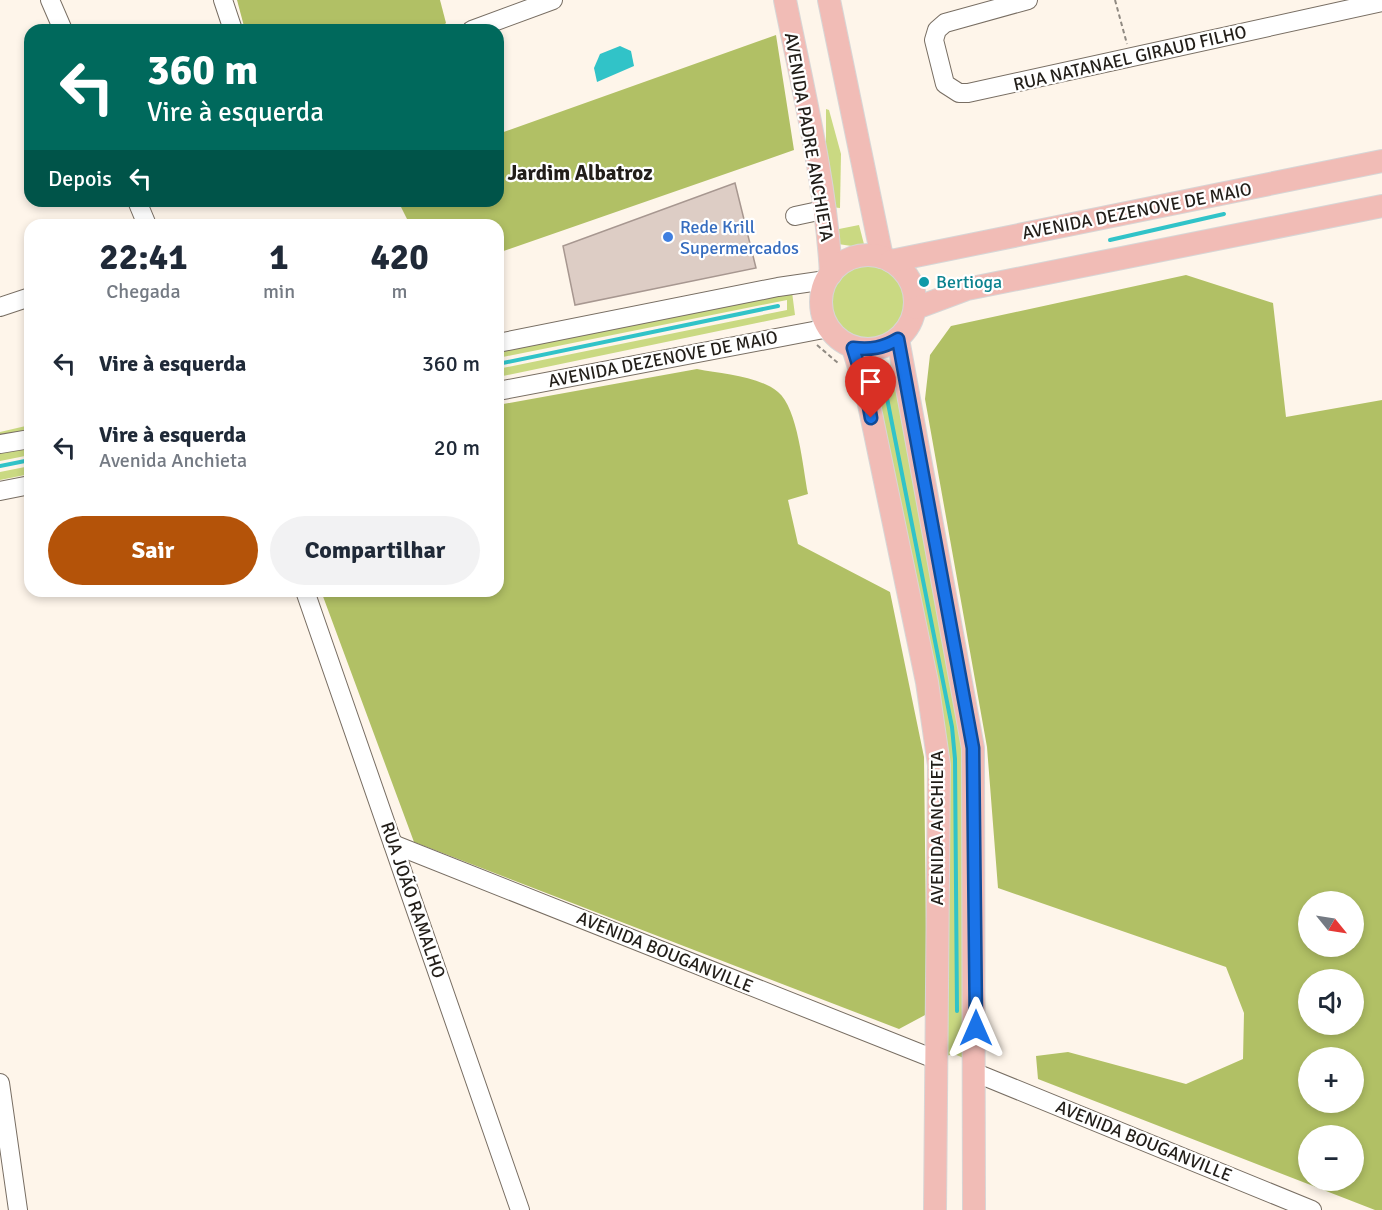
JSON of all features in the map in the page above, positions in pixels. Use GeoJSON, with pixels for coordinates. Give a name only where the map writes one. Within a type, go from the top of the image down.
{"type":"FeatureCollection","features":[{"type":"Feature","properties":{"kind":"main road","name":"AVENIDA PADRE ANCHIETA"},"geometry":{"type":"LineString","coordinates":[[785,0],[810,126],[823,210],[828,277]]}},
{"type":"Feature","properties":{"kind":"main road"},"geometry":{"type":"LineString","coordinates":[[829,0],[887,259]]}},
{"type":"Feature","properties":{"kind":"main road","name":"AVENIDA DEZENOVE DE MAIO"},"geometry":{"type":"LineString","coordinates":[[887,259],[1382,161]]}},
{"type":"Feature","properties":{"kind":"main road"},"geometry":{"type":"LineString","coordinates":[[916,308],[967,289],[1382,206]]}},
{"type":"Feature","properties":{"kind":"main road"},"geometry":{"type":"LineString","coordinates":[[868,255],[887,259],[908,276],[913,286],[916,308],[907,330],[898,339],[885,347],[869,350],[853,348],[839,340],[829,328],[821,305],[828,277],[841,263],[854,257],[868,255]]}},
{"type":"Feature","properties":{"kind":"main road","name":"AVENIDA ANCHIETA"},"geometry":{"type":"LineString","coordinates":[[898,339],[973,748],[976,1073],[974,1210]]}},
{"type":"Feature","properties":{"kind":"main road","name":"AVENIDA ANCHIETA"},"geometry":{"type":"LineString","coordinates":[[853,348],[866,390],[936,733],[939,765],[935,1210]]}},
{"type":"Feature","properties":{"kind":"main road"},"geometry":{"type":"LineString","coordinates":[[937,1060],[957,1061],[976,1073]]}},
{"type":"Feature","properties":{"kind":"main road"},"geometry":{"type":"LineString","coordinates":[[937,1090],[946,1084],[961,1090],[964,1095],[965,1148],[974,1166]]}},
{"type":"Feature","properties":{"kind":"street"},"geometry":{"type":"LineString","coordinates":[[50,0],[60,24]]}},
{"type":"Feature","properties":{"kind":"street"},"geometry":{"type":"LineString","coordinates":[[223,0],[231,24]]}},
{"type":"Feature","properties":{"kind":"street"},"geometry":{"type":"LineString","coordinates":[[488,24],[553,0]]}},
{"type":"Feature","properties":{"kind":"street","name":"RUA NATANAEL GIRAUD FILHO"},"geometry":{"type":"LineString","coordinates":[[1028,0],[945,23],[937,30],[934,40],[945,84],[959,93],[968,93],[1382,2]]}},
{"type":"Feature","properties":{"kind":"street"},"geometry":{"type":"LineString","coordinates":[[795,216],[823,210]]}},
{"type":"Feature","properties":{"kind":"street"},"geometry":{"type":"LineString","coordinates":[[504,341],[828,277]]}},
{"type":"Feature","properties":{"kind":"street"},"geometry":{"type":"LineString","coordinates":[[0,307],[24,299]]}},
{"type":"Feature","properties":{"kind":"street","name":"AVENIDA DEZENOVE DE MAIO"},"geometry":{"type":"LineString","coordinates":[[504,390],[829,328]]}},
{"type":"Feature","properties":{"kind":"street"},"geometry":{"type":"LineString","coordinates":[[0,444],[24,440]]}},
{"type":"Feature","properties":{"kind":"street"},"geometry":{"type":"LineString","coordinates":[[0,491],[24,486]]}},
{"type":"Feature","properties":{"kind":"street","name":"RUA JOÃO RAMALHO"},"geometry":{"type":"LineString","coordinates":[[308,597],[520,1210]]}},
{"type":"Feature","properties":{"kind":"street","name":"AVENIDA BOUGANVILLE"},"geometry":{"type":"LineString","coordinates":[[393,844],[937,1060]]}},
{"type":"Feature","properties":{"kind":"street","name":"AVENIDA BOUGANVILLE"},"geometry":{"type":"LineString","coordinates":[[976,1073],[1312,1210]]}},
{"type":"Feature","properties":{"kind":"street"},"geometry":{"type":"LineString","coordinates":[[0,1083],[18,1210]]}},
{"type":"Feature","properties":{"kind":"path"},"geometry":{"type":"LineString","coordinates":[[1115,0],[1131,57]]}},
{"type":"Feature","properties":{"kind":"green space"},"geometry":{"type":"Polygon","coordinates":[[[237,0],[440,0],[446,23],[445,24],[243,24],[237,0]]]}},
{"type":"Feature","properties":{"kind":"green space"},"geometry":{"type":"Polygon","coordinates":[[[776,35],[794,150],[504,251],[504,219],[407,219],[401,207],[504,207],[504,132],[776,35]]]}},
{"type":"Feature","properties":{"kind":"green space"},"geometry":{"type":"Polygon","coordinates":[[[826,109],[829,110],[841,154],[840,208],[830,207],[826,177],[826,109]]]}},
{"type":"Feature","properties":{"kind":"green space"},"geometry":{"type":"Polygon","coordinates":[[[859,225],[865,248],[838,244],[834,230],[859,225]]]}},
{"type":"Feature","properties":{"kind":"green space"},"geometry":{"type":"Polygon","coordinates":[[[868,266],[883,269],[895,278],[904,290],[907,305],[904,320],[895,332],[883,341],[868,344],[853,341],[841,332],[832,320],[829,305],[832,290],[841,278],[853,269],[868,266]]]}},
{"type":"Feature","properties":{"kind":"green space"},"geometry":{"type":"Polygon","coordinates":[[[1186,275],[1273,303],[1286,417],[1382,400],[1382,1210],[1375,1210],[1326,1191],[1364,1191],[1364,1125],[1298,1125],[1298,1180],[1038,1079],[1036,1056],[1068,1052],[1186,1084],[1243,1059],[1244,1013],[1226,967],[998,888],[987,747],[925,399],[930,355],[951,326],[1186,275]]]}},
{"type":"Feature","properties":{"kind":"green space"},"geometry":{"type":"Polygon","coordinates":[[[792,292],[795,315],[504,376],[504,368],[787,310],[787,300],[504,357],[504,351],[792,292]]]}},
{"type":"Feature","properties":{"kind":"green space"},"geometry":{"type":"Polygon","coordinates":[[[893,364],[964,731],[966,1059],[954,1054],[946,1056],[947,795],[871,369],[893,364]]]}},
{"type":"Feature","properties":{"kind":"green space"},"geometry":{"type":"Polygon","coordinates":[[[697,369],[761,382],[778,392],[785,400],[795,425],[808,494],[788,500],[798,544],[890,592],[924,757],[927,1014],[899,1029],[414,842],[323,597],[504,597],[504,404],[697,369]]]}},
{"type":"Feature","properties":{"kind":"green space"},"geometry":{"type":"Polygon","coordinates":[[[24,426],[24,456],[0,461],[0,432],[24,426]]]}},
{"type":"Feature","properties":{"kind":"green space"},"geometry":{"type":"Polygon","coordinates":[[[24,467],[24,475],[0,480],[0,472],[24,467]]]}},
{"type":"Feature","properties":{"kind":"water"},"geometry":{"type":"Polygon","coordinates":[[[620,46],[631,51],[634,66],[597,82],[594,68],[600,54],[620,46]]]}},
{"type":"Feature","properties":{"kind":"building","name":"Rede Krill Supermercados"},"geometry":{"type":"Polygon","coordinates":[[[735,183],[756,268],[575,305],[563,246],[735,183]]]}},
{"type":"Feature","properties":{"kind":"waterway"},"geometry":{"type":"LineString","coordinates":[[1110,240],[1224,214]]}},
{"type":"Feature","properties":{"kind":"waterway"},"geometry":{"type":"LineString","coordinates":[[504,363],[778,306]]}},
{"type":"Feature","properties":{"kind":"waterway"},"geometry":{"type":"LineString","coordinates":[[885,388],[952,727],[955,759],[957,1011]]}},
{"type":"Feature","properties":{"kind":"waterway"},"geometry":{"type":"LineString","coordinates":[[0,466],[24,461]]}},
{"type":"Feature","properties":{"kind":"place","name":"Rede Krill Supermercados"},"geometry":{"type":"Point","coordinates":[668,237]}},
{"type":"Feature","properties":{"kind":"place","name":"Bertioga"},"geometry":{"type":"Point","coordinates":[924,282]}},
{"type":"Feature","properties":{"kind":"district","name":"Jardim Albatroz"},"geometry":{"type":"Point","coordinates":[580,173]}},
{"type":"Feature","properties":{"kind":"route"},"geometry":{"type":"LineString","coordinates":[[871,418],[866,390],[853,348],[869,350],[885,347],[898,339],[973,748],[976,1028]]}}]}
